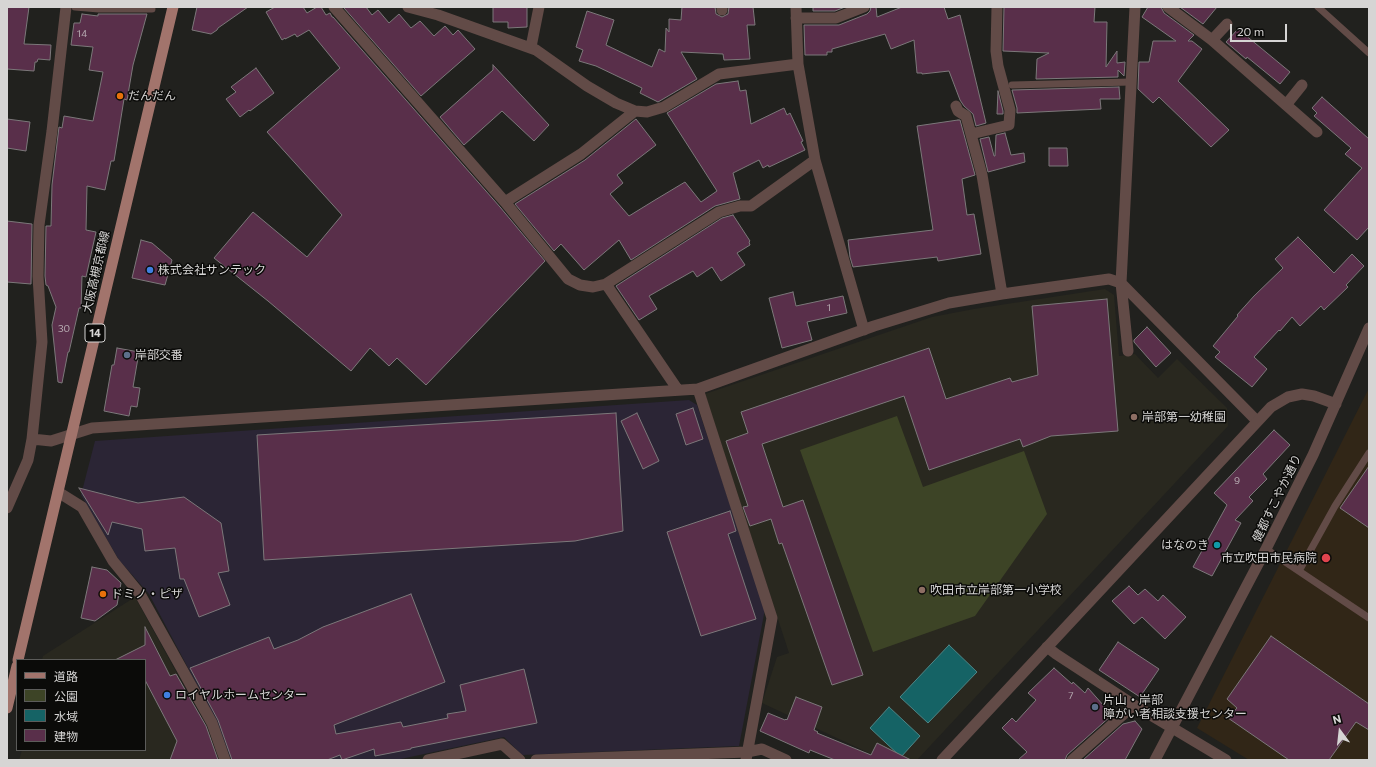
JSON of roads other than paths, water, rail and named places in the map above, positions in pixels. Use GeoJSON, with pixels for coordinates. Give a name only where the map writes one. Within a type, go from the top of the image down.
{"type":"FeatureCollection","features":[{"type":"Feature","properties":{"kind":"main road","name":"大阪高槻京都線"},"geometry":{"type":"LineString","coordinates":[[18,659],[173,7]]}},
{"type":"Feature","properties":{"kind":"main road"},"geometry":{"type":"LineString","coordinates":[[7,708],[16,670]]}},
{"type":"Feature","properties":{"kind":"street"},"geometry":{"type":"LineString","coordinates":[[7,508],[28,460],[32,439],[42,342],[38,276],[39,225],[52,130],[66,7]]}},
{"type":"Feature","properties":{"kind":"street"},"geometry":{"type":"LineString","coordinates":[[334,7],[505,202],[568,279],[586,287],[606,284],[719,212],[740,206],[752,206],[815,160]]}},
{"type":"Feature","properties":{"kind":"street"},"geometry":{"type":"LineString","coordinates":[[408,7],[438,11],[530,47],[616,104],[635,111],[647,112],[664,106],[719,74],[798,64]]}},
{"type":"Feature","properties":{"kind":"street"},"geometry":{"type":"LineString","coordinates":[[530,47],[539,7]]}},
{"type":"Feature","properties":{"kind":"street"},"geometry":{"type":"LineString","coordinates":[[864,7],[836,18],[796,13],[798,64],[815,160],[864,330]]}},
{"type":"Feature","properties":{"kind":"street"},"geometry":{"type":"LineString","coordinates":[[971,134],[1009,125],[1010,110],[998,66],[996,51],[997,7]]}},
{"type":"Feature","properties":{"kind":"street"},"geometry":{"type":"LineString","coordinates":[[1128,351],[1121,283],[1135,7]]}},
{"type":"Feature","properties":{"kind":"street"},"geometry":{"type":"LineString","coordinates":[[1168,7],[1212,40],[1317,132]]}},
{"type":"Feature","properties":{"kind":"street"},"geometry":{"type":"LineString","coordinates":[[1212,40],[1227,24]]}},
{"type":"Feature","properties":{"kind":"street"},"geometry":{"type":"LineString","coordinates":[[1286,105],[1302,85]]}},
{"type":"Feature","properties":{"kind":"street"},"geometry":{"type":"LineString","coordinates":[[956,106],[958,111],[966,116],[986,195],[1002,294]]}},
{"type":"Feature","properties":{"kind":"street"},"geometry":{"type":"LineString","coordinates":[[505,202],[581,154],[635,111]]}},
{"type":"Feature","properties":{"kind":"street"},"geometry":{"type":"LineString","coordinates":[[32,439],[52,441],[92,428],[698,389],[864,330],[949,303],[1109,278],[1121,283],[1257,421]]}},
{"type":"Feature","properties":{"kind":"street"},"geometry":{"type":"LineString","coordinates":[[606,284],[678,390]]}},
{"type":"Feature","properties":{"kind":"street","name":"健都すこやか通り"},"geometry":{"type":"LineString","coordinates":[[1155,760],[1266,549],[1313,455],[1369,328]]}},
{"type":"Feature","properties":{"kind":"street"},"geometry":{"type":"LineString","coordinates":[[698,389],[772,618],[746,756]]}},
{"type":"Feature","properties":{"kind":"street"},"geometry":{"type":"LineString","coordinates":[[942,760],[1271,407],[1292,395],[1308,394],[1336,404]]}},
{"type":"Feature","properties":{"kind":"street"},"geometry":{"type":"LineString","coordinates":[[58,492],[82,507],[113,561],[140,594],[212,723],[225,760]]}},
{"type":"Feature","properties":{"kind":"street"},"geometry":{"type":"LineString","coordinates":[[1047,646],[1056,654],[1134,705],[1226,760]]}},
{"type":"Feature","properties":{"kind":"street"},"geometry":{"type":"LineString","coordinates":[[1072,760],[1134,705]]}},
{"type":"Feature","properties":{"kind":"street"},"geometry":{"type":"LineString","coordinates":[[428,760],[455,757],[502,744],[520,760]]}},
{"type":"Feature","properties":{"kind":"street"},"geometry":{"type":"LineString","coordinates":[[536,760],[746,756],[762,749],[786,760]]}},
{"type":"Feature","properties":{"kind":"lane"},"geometry":{"type":"LineString","coordinates":[[75,7],[152,10]]}},
{"type":"Feature","properties":{"kind":"lane"},"geometry":{"type":"LineString","coordinates":[[1318,7],[1369,53]]}},
{"type":"Feature","properties":{"kind":"lane"},"geometry":{"type":"LineString","coordinates":[[1012,85],[1131,82]]}},
{"type":"Feature","properties":{"kind":"lane"},"geometry":{"type":"LineString","coordinates":[[1300,571],[1335,506],[1369,454]]}},
{"type":"Feature","properties":{"kind":"lane"},"geometry":{"type":"LineString","coordinates":[[1266,549],[1369,618]]}},
{"type":"Feature","properties":{"kind":"water"},"geometry":{"type":"Polygon","coordinates":[[[949,645],[977,672],[928,723],[900,697],[949,645]]]}},
{"type":"Feature","properties":{"kind":"water"},"geometry":{"type":"Polygon","coordinates":[[[889,707],[920,736],[901,757],[870,728],[889,707]]]}},
{"type":"Feature","properties":{"kind":"place","name":"だんだん"},"geometry":{"type":"Point","coordinates":[120,96]}},
{"type":"Feature","properties":{"kind":"place","name":"株式会社サンテック"},"geometry":{"type":"Point","coordinates":[150,270]}},
{"type":"Feature","properties":{"kind":"place","name":"岸部交番"},"geometry":{"type":"Point","coordinates":[127,355]}},
{"type":"Feature","properties":{"kind":"place","name":"岸部第一幼稚園"},"geometry":{"type":"Point","coordinates":[1134,417]}},
{"type":"Feature","properties":{"kind":"place","name":"はなのき"},"geometry":{"type":"Point","coordinates":[1217,545]}},
{"type":"Feature","properties":{"kind":"place","name":"市立吹田市民病院"},"geometry":{"type":"Point","coordinates":[1326,558]}},
{"type":"Feature","properties":{"kind":"place","name":"吹田市立岸部第一小学校"},"geometry":{"type":"Point","coordinates":[922,590]}},
{"type":"Feature","properties":{"kind":"place","name":"ドミノ・ピザ"},"geometry":{"type":"Point","coordinates":[103,594]}},
{"type":"Feature","properties":{"kind":"place","name":"ロイヤルホームセンター"},"geometry":{"type":"Point","coordinates":[167,695]}},
{"type":"Feature","properties":{"kind":"place","name":"片山・岸部 障がい者相談支援センター"},"geometry":{"type":"Point","coordinates":[1095,707]}}]}
